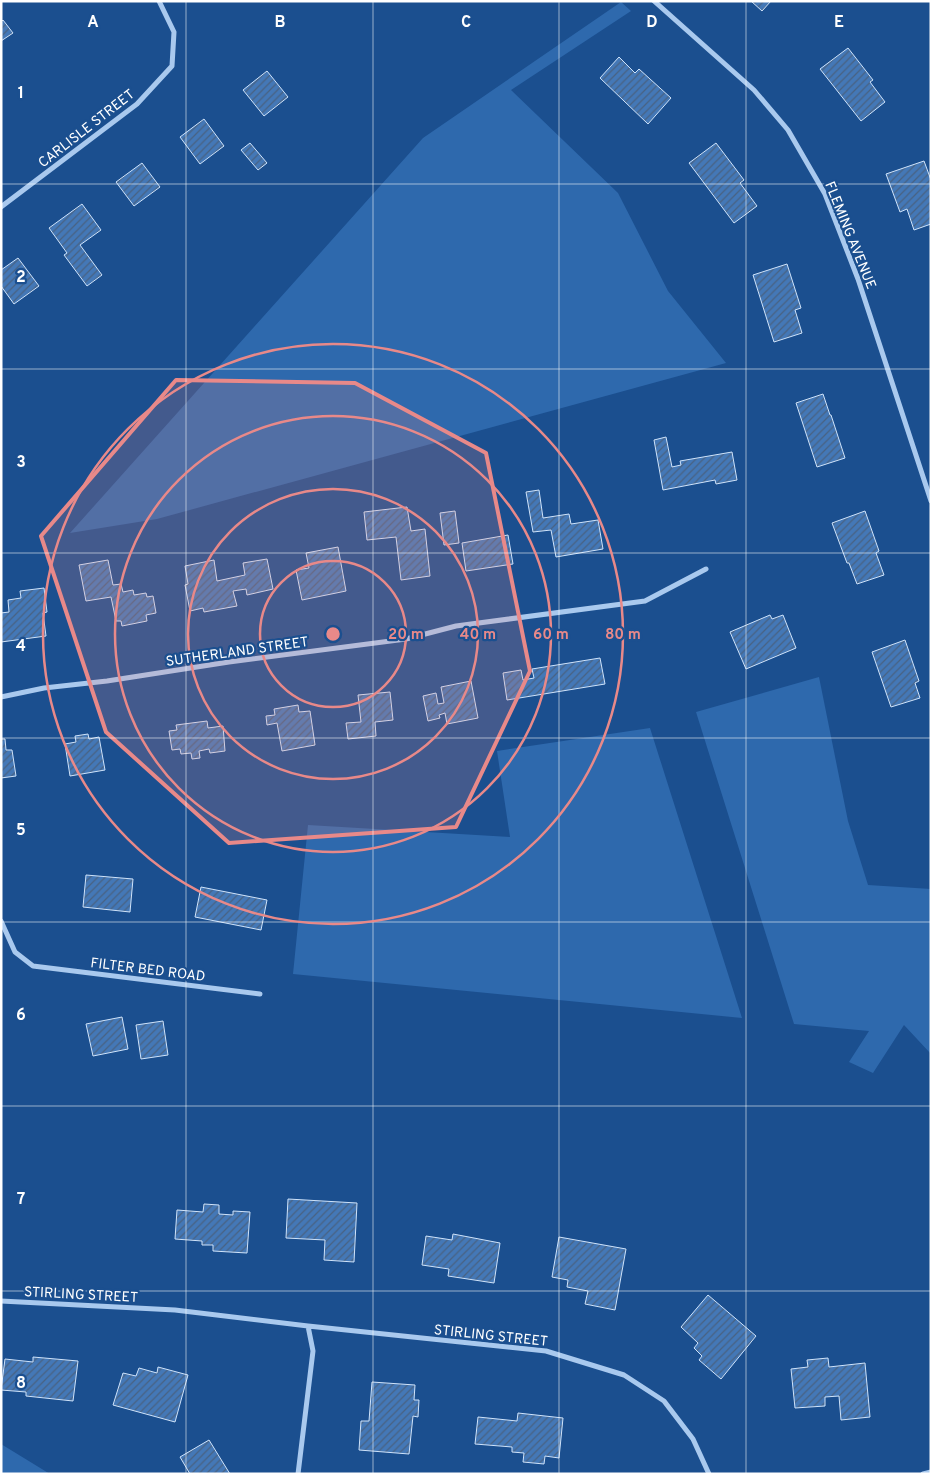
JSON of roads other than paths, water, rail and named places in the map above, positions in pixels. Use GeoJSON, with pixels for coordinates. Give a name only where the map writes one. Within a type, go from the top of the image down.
{"type":"FeatureCollection","features":[{"type":"Feature","properties":{"kind":"street","name":"CARLISLE STREET"},"geometry":{"type":"LineString","coordinates":[[1,207],[137,104],[172,66],[174,32],[159,1]]}},
{"type":"Feature","properties":{"kind":"street","name":"FLEMING AVENUE"},"geometry":{"type":"LineString","coordinates":[[654,1],[754,90],[788,130],[825,194],[858,279],[931,501]]}},
{"type":"Feature","properties":{"kind":"street","name":"SUTHERLAND STREET"},"geometry":{"type":"LineString","coordinates":[[1,698],[44,688],[107,681],[229,662],[388,641],[456,626],[645,601],[706,569]]}},
{"type":"Feature","properties":{"kind":"street","name":"FILTER BED ROAD"},"geometry":{"type":"LineString","coordinates":[[1,921],[15,952],[33,966],[260,994]]}},
{"type":"Feature","properties":{"kind":"street","name":"STIRLING STREET"},"geometry":{"type":"LineString","coordinates":[[1,1301],[175,1310],[546,1351],[624,1375],[664,1401],[693,1440],[710,1474]]}},
{"type":"Feature","properties":{"kind":"street"},"geometry":{"type":"LineString","coordinates":[[298,1474],[313,1351],[308,1326]]}},
{"type":"Feature","properties":{"kind":"street"},"geometry":{"type":"LineString","coordinates":[[923,1474],[931,1472]]}}]}
